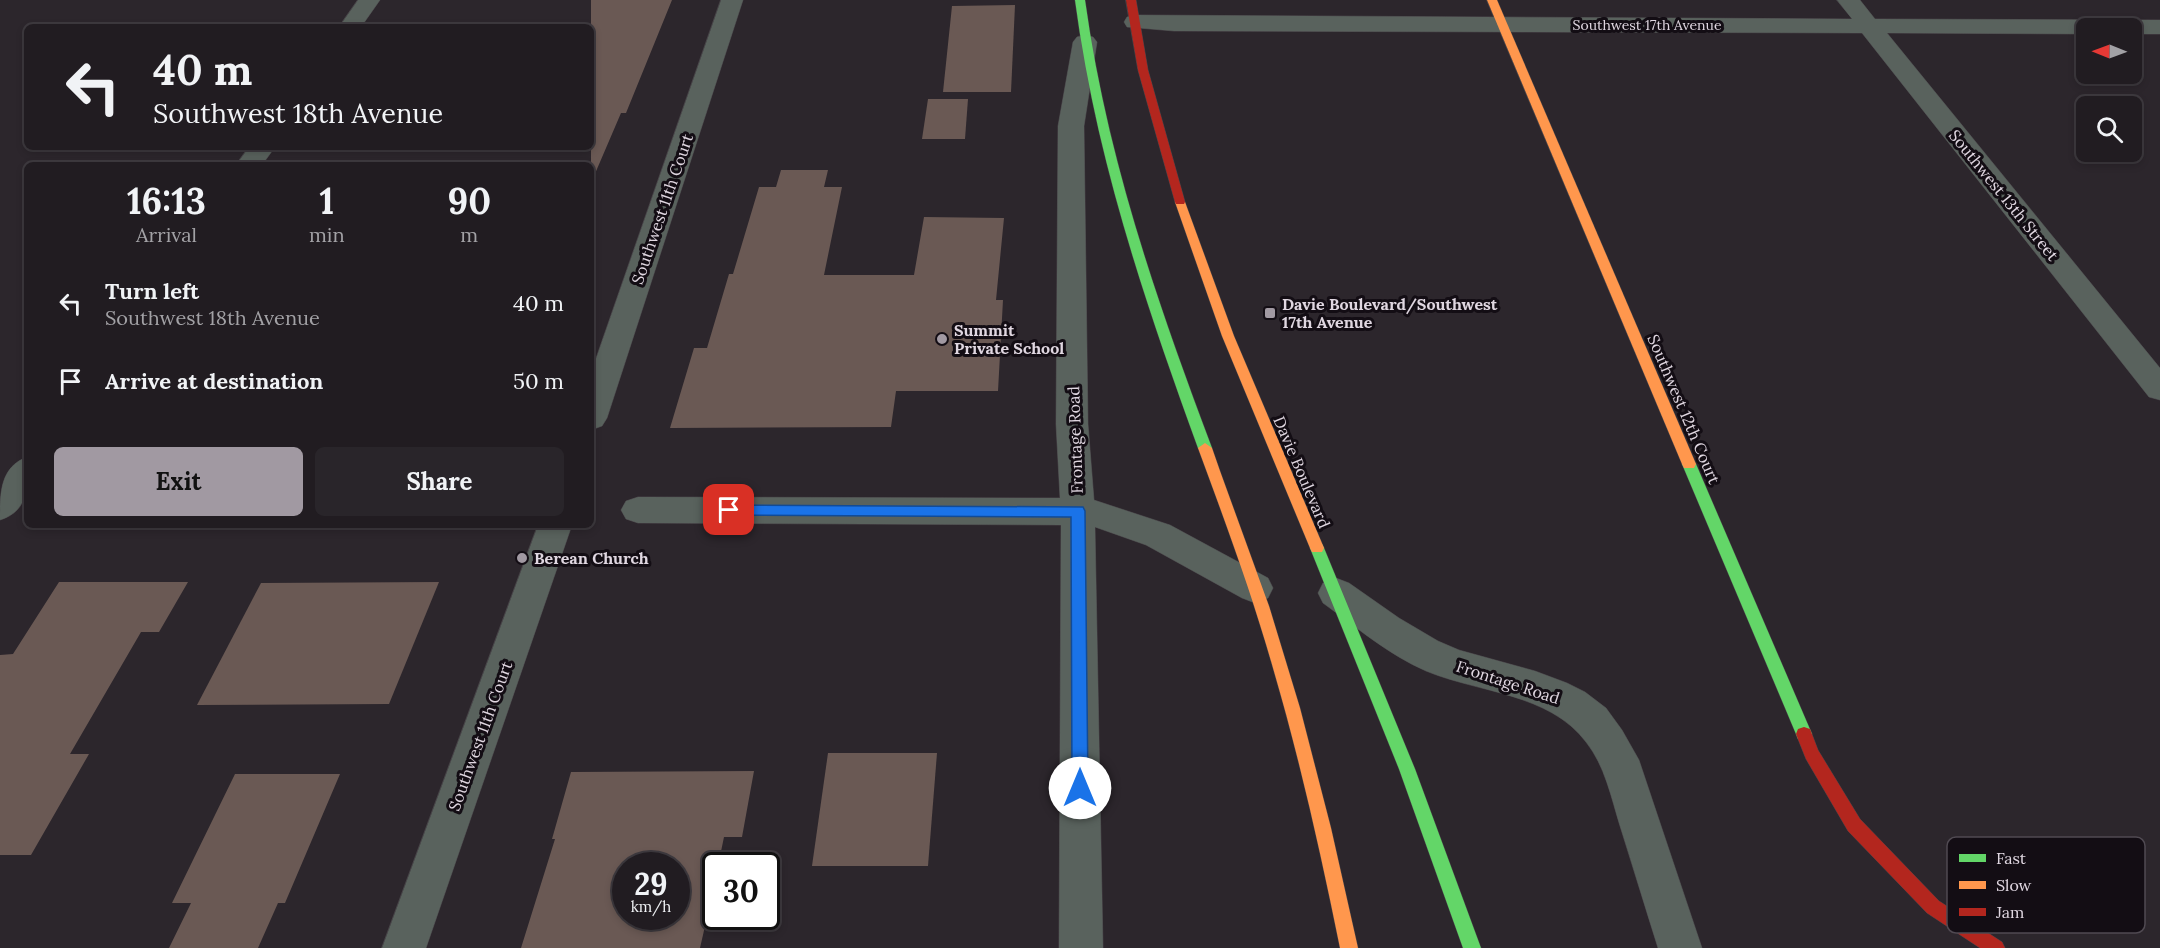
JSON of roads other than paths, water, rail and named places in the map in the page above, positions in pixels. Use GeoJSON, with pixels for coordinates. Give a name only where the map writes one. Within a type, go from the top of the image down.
{"type":"FeatureCollection","features":[{"type":"Feature","properties":{"kind":"main road"},"geometry":{"type":"LineString","coordinates":[[1080,0],[1085,42],[1104,135],[1149,292],[1255,588],[1300,741],[1349,948]]}},
{"type":"Feature","properties":{"kind":"main road","name":"Southwest 12th Court"},"geometry":{"type":"LineString","coordinates":[[1492,0],[1812,754],[1854,825],[1933,907],[1947,916]]}},
{"type":"Feature","properties":{"kind":"main road","name":"Davie Boulevard"},"geometry":{"type":"LineString","coordinates":[[1129,11],[1151,104],[1202,265],[1245,379],[1396,736],[1472,948]]}},
{"type":"Feature","properties":{"kind":"main road","name":"Southwest 12th Court"},"geometry":{"type":"LineString","coordinates":[[1973,933],[1996,948]]}},
{"type":"Feature","properties":{"kind":"street"},"geometry":{"type":"LineString","coordinates":[[352,24],[369,0]]}},
{"type":"Feature","properties":{"kind":"street","name":"Southwest 11th Court"},"geometry":{"type":"LineString","coordinates":[[594,409],[732,0]]}},
{"type":"Feature","properties":{"kind":"street","name":"Southwest 13th Street"},"geometry":{"type":"LineString","coordinates":[[1848,0],[2160,389]]}},
{"type":"Feature","properties":{"kind":"street","name":"Southwest 17th Avenue"},"geometry":{"type":"LineString","coordinates":[[1129,11],[1174,24],[2160,27]]}},
{"type":"Feature","properties":{"kind":"street","name":"Frontage Road"},"geometry":{"type":"LineString","coordinates":[[1081,948],[1078,511],[1072,424],[1071,126],[1085,42]]}},
{"type":"Feature","properties":{"kind":"street"},"geometry":{"type":"LineString","coordinates":[[7,506],[24,475]]}},
{"type":"Feature","properties":{"kind":"street"},"geometry":{"type":"LineString","coordinates":[[638,510],[1078,511],[1111,518],[1158,536],[1255,588]]}},
{"type":"Feature","properties":{"kind":"street","name":"Southwest 11th Court"},"geometry":{"type":"LineString","coordinates":[[404,948],[554,528]]}},
{"type":"Feature","properties":{"kind":"street","name":"Frontage Road"},"geometry":{"type":"LineString","coordinates":[[1336,593],[1393,633],[1437,659],[1552,693],[1588,717],[1605,736],[1619,760],[1680,948]]}},
{"type":"Feature","properties":{"kind":"place","name":"Davie Boulevard/Southwest 17th Avenue"},"geometry":{"type":"Point","coordinates":[1270,313]}},
{"type":"Feature","properties":{"kind":"place","name":"Summit Private School"},"geometry":{"type":"Point","coordinates":[942,339]}},
{"type":"Feature","properties":{"kind":"place","name":"Berean Church"},"geometry":{"type":"Point","coordinates":[522,558]}}]}
